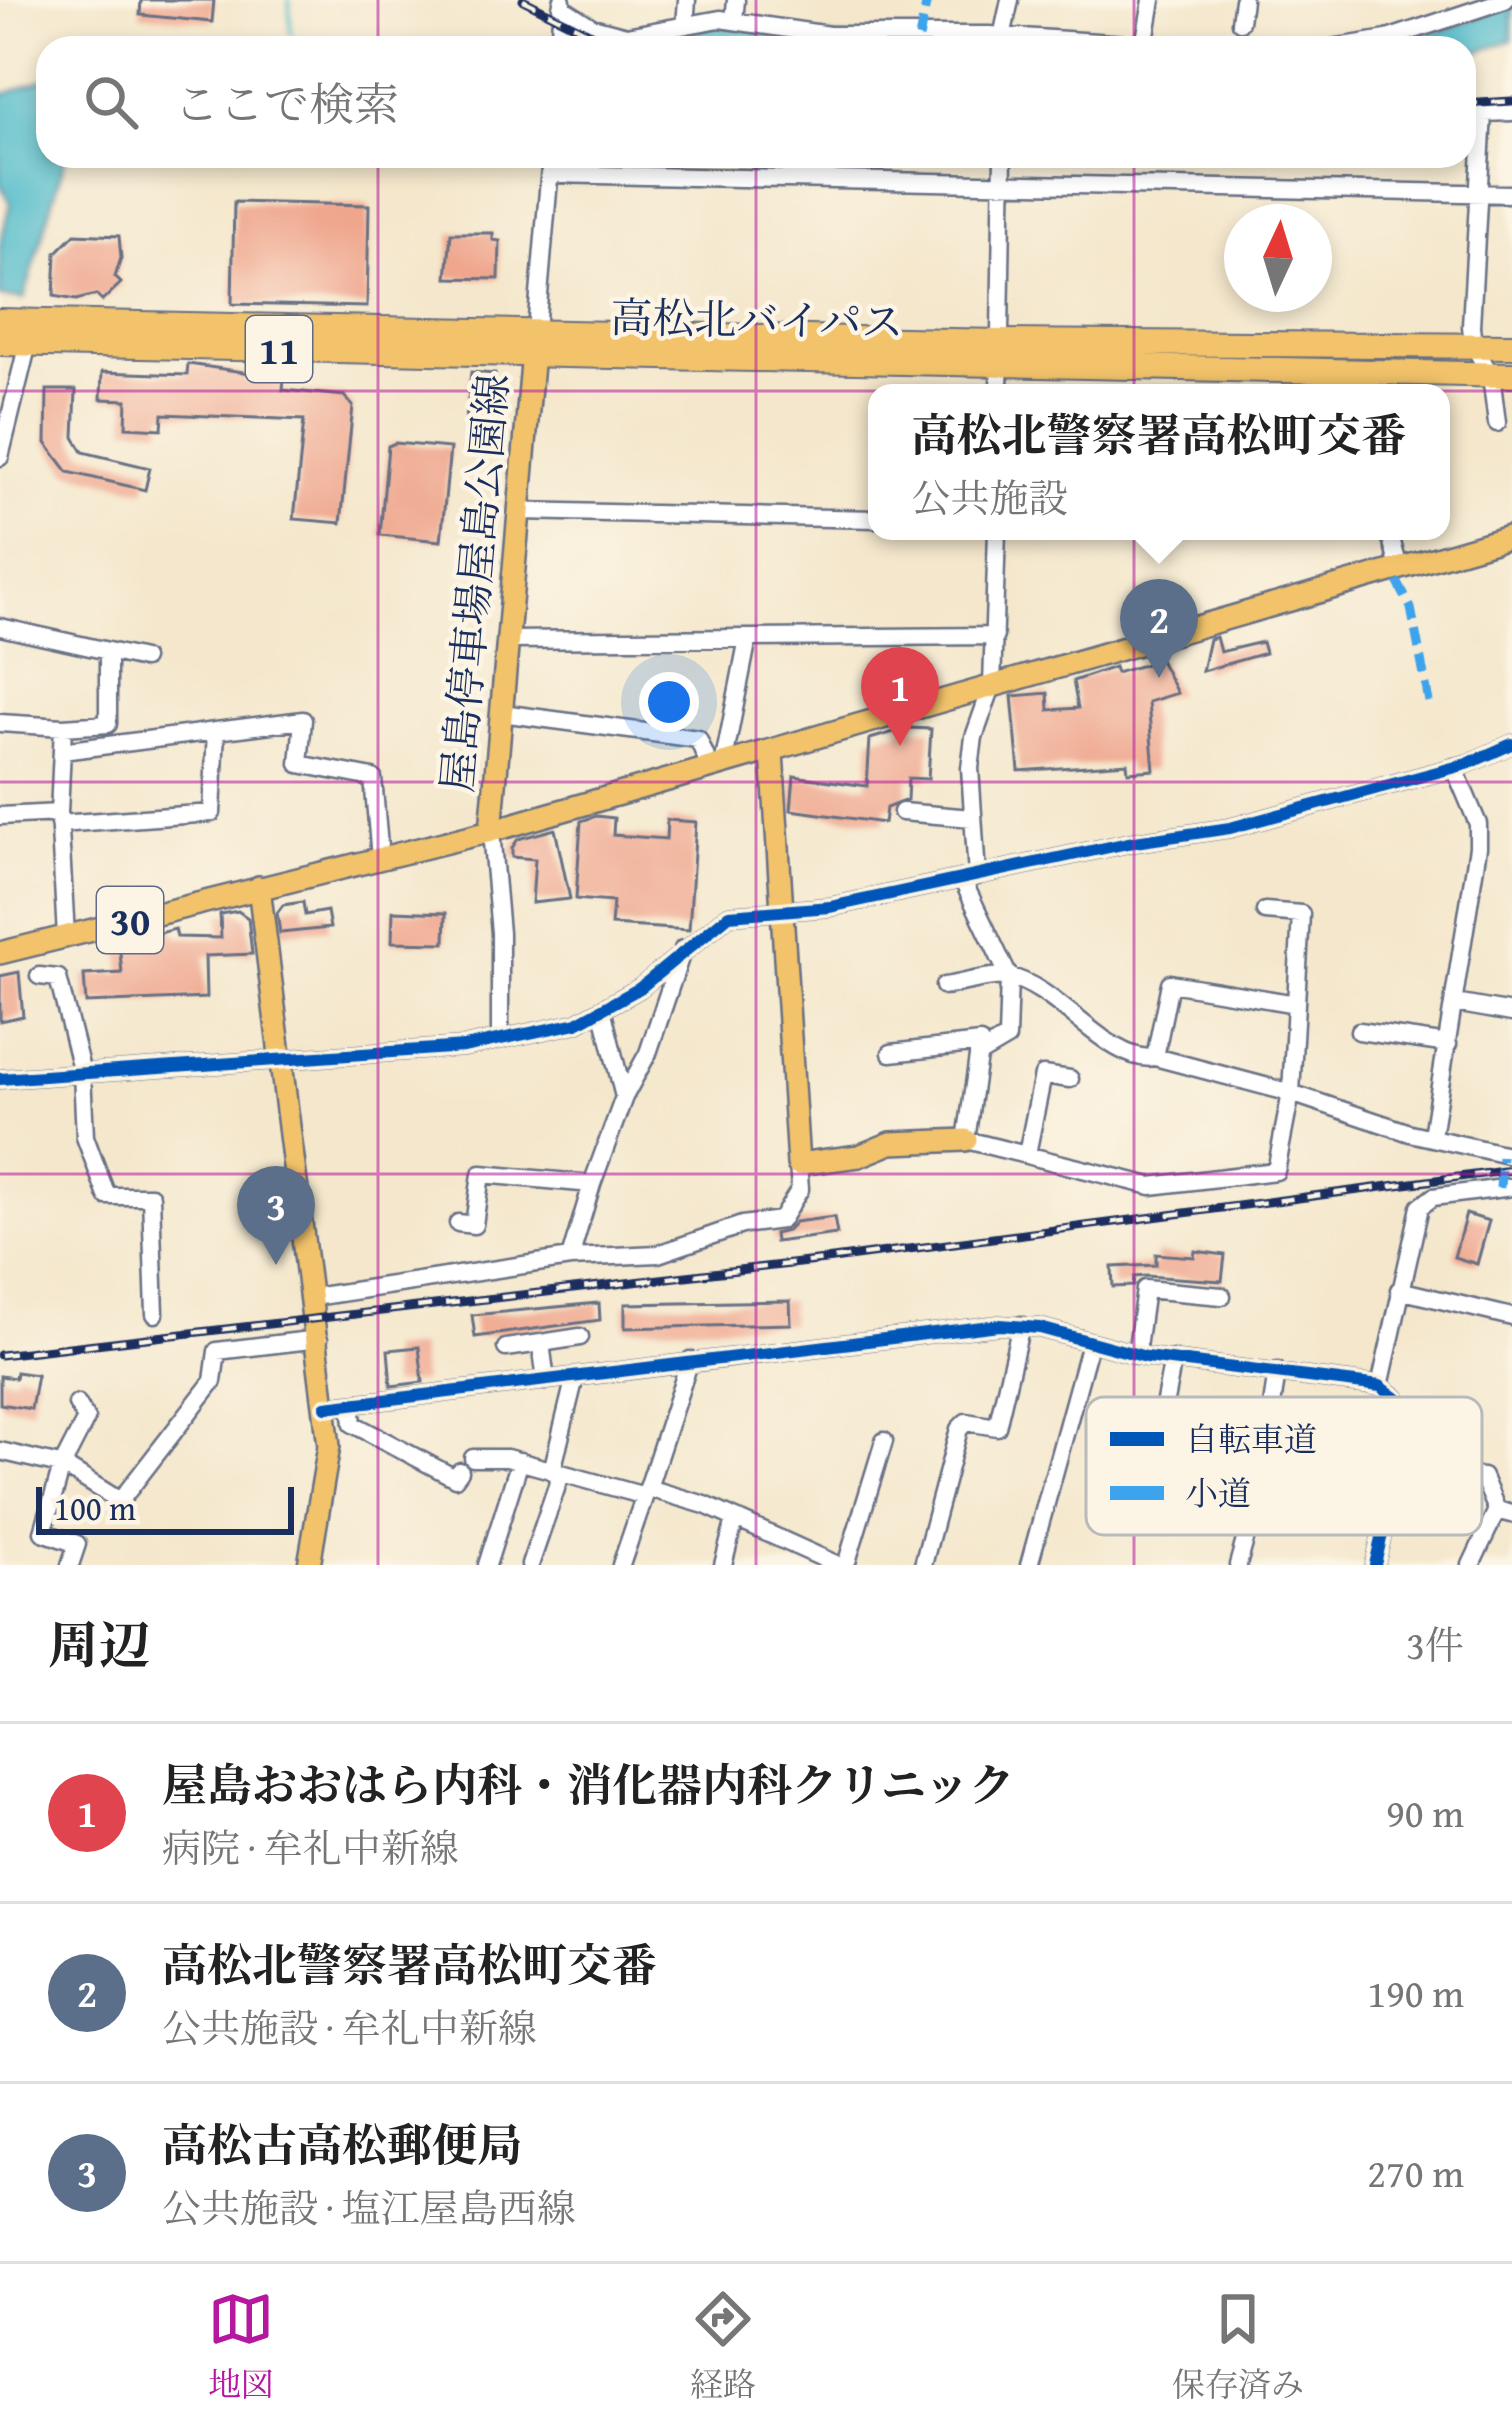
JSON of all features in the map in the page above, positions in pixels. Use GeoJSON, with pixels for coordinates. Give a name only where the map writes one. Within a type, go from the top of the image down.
{"type":"FeatureCollection","features":[{"type":"Feature","properties":{"kind":"highway","name":"高松北バイパス"},"geometry":{"type":"LineString","coordinates":[[0,320],[21,338],[534,342],[1001,353],[1502,375]]}},
{"type":"Feature","properties":{"kind":"highway","name":"高松北バイパス"},"geometry":{"type":"LineString","coordinates":[[1001,353],[1512,346]]}},
{"type":"Feature","properties":{"kind":"main road","name":"屋島停車場屋島公園線"},"geometry":{"type":"LineString","coordinates":[[534,342],[491,831],[1512,536]]}},
{"type":"Feature","properties":{"kind":"main road"},"geometry":{"type":"LineString","coordinates":[[772,752],[798,1164],[859,1156],[891,1143],[966,1139]]}},
{"type":"Feature","properties":{"kind":"main road"},"geometry":{"type":"LineString","coordinates":[[309,1565],[328,1471],[326,1407],[259,886],[491,831]]}},
{"type":"Feature","properties":{"kind":"main road","name":"30"},"geometry":{"type":"LineString","coordinates":[[0,953],[259,886]]}},
{"type":"Feature","properties":{"kind":"street"},"geometry":{"type":"LineString","coordinates":[[685,25],[687,0]]}},
{"type":"Feature","properties":{"kind":"street"},"geometry":{"type":"LineString","coordinates":[[734,21],[736,0]]}},
{"type":"Feature","properties":{"kind":"street"},"geometry":{"type":"LineString","coordinates":[[1002,36],[1010,0]]}},
{"type":"Feature","properties":{"kind":"street"},"geometry":{"type":"LineString","coordinates":[[1146,36],[1152,0]]}},
{"type":"Feature","properties":{"kind":"street"},"geometry":{"type":"LineString","coordinates":[[1240,22],[1243,0]]}},
{"type":"Feature","properties":{"kind":"street"},"geometry":{"type":"LineString","coordinates":[[1396,36],[1505,0]]}},
{"type":"Feature","properties":{"kind":"street"},"geometry":{"type":"LineString","coordinates":[[562,4],[592,27],[626,36],[734,21],[829,35],[916,36]]}},
{"type":"Feature","properties":{"kind":"street"},"geometry":{"type":"LineString","coordinates":[[560,36],[562,4]]}},
{"type":"Feature","properties":{"kind":"street"},"geometry":{"type":"LineString","coordinates":[[1498,423],[1502,375],[1473,345],[1479,194],[1483,113],[1512,112]]}},
{"type":"Feature","properties":{"kind":"street"},"geometry":{"type":"LineString","coordinates":[[534,342],[550,168]]}},
{"type":"Feature","properties":{"kind":"street"},"geometry":{"type":"LineString","coordinates":[[626,168],[1003,183],[1512,194]]}},
{"type":"Feature","properties":{"kind":"street"},"geometry":{"type":"LineString","coordinates":[[999,384],[1003,168]]}},
{"type":"Feature","properties":{"kind":"street"},"geometry":{"type":"LineString","coordinates":[[0,457],[21,338]]}},
{"type":"Feature","properties":{"kind":"street"},"geometry":{"type":"LineString","coordinates":[[519,511],[868,519]]}},
{"type":"Feature","properties":{"kind":"street"},"geometry":{"type":"LineString","coordinates":[[978,1055],[1010,1030],[1009,977],[970,877],[974,736],[992,686],[997,540]]}},
{"type":"Feature","properties":{"kind":"street"},"geometry":{"type":"LineString","coordinates":[[1391,540],[1399,568]]}},
{"type":"Feature","properties":{"kind":"street"},"geometry":{"type":"LineString","coordinates":[[0,627],[143,659]]}},
{"type":"Feature","properties":{"kind":"street"},"geometry":{"type":"LineString","coordinates":[[507,640],[995,636]]}},
{"type":"Feature","properties":{"kind":"street"},"geometry":{"type":"LineString","coordinates":[[717,767],[748,638]]}},
{"type":"Feature","properties":{"kind":"street"},"geometry":{"type":"LineString","coordinates":[[108,651],[109,745]]}},
{"type":"Feature","properties":{"kind":"street"},"geometry":{"type":"LineString","coordinates":[[501,713],[698,739],[717,767]]}},
{"type":"Feature","properties":{"kind":"street"},"geometry":{"type":"LineString","coordinates":[[62,751],[303,720],[299,764],[373,778],[380,858]]}},
{"type":"Feature","properties":{"kind":"street"},"geometry":{"type":"LineString","coordinates":[[0,723],[108,724]]}},
{"type":"Feature","properties":{"kind":"street"},"geometry":{"type":"LineString","coordinates":[[63,727],[59,819],[66,936]]}},
{"type":"Feature","properties":{"kind":"street"},"geometry":{"type":"LineString","coordinates":[[0,816],[59,819],[212,812],[216,731]]}},
{"type":"Feature","properties":{"kind":"street"},"geometry":{"type":"LineString","coordinates":[[0,1079],[280,1062],[412,1046],[464,1047],[603,1013],[729,915],[830,907],[1128,843],[1230,828],[1454,767],[1512,744]]}},
{"type":"Feature","properties":{"kind":"street"},"geometry":{"type":"LineString","coordinates":[[1432,1136],[1478,824],[1454,767]]}},
{"type":"Feature","properties":{"kind":"street"},"geometry":{"type":"LineString","coordinates":[[902,812],[972,818]]}},
{"type":"Feature","properties":{"kind":"street"},"geometry":{"type":"LineString","coordinates":[[491,831],[500,933],[500,1038]]}},
{"type":"Feature","properties":{"kind":"street"},"geometry":{"type":"LineString","coordinates":[[891,1053],[980,1043],[966,1139],[1151,1186],[1276,1171],[1291,1093],[1300,914],[1265,911]]}},
{"type":"Feature","properties":{"kind":"street"},"geometry":{"type":"LineString","coordinates":[[570,1258],[624,1096],[648,1053],[684,949]]}},
{"type":"Feature","properties":{"kind":"street"},"geometry":{"type":"LineString","coordinates":[[39,976],[58,979],[82,1072],[85,1137],[107,1196],[151,1196],[155,1314]]}},
{"type":"Feature","properties":{"kind":"street"},"geometry":{"type":"LineString","coordinates":[[944,986],[1009,977],[1121,1049],[1512,1156]]}},
{"type":"Feature","properties":{"kind":"street"},"geometry":{"type":"LineString","coordinates":[[1155,1057],[1170,983],[1296,1004]]}},
{"type":"Feature","properties":{"kind":"street"},"geometry":{"type":"LineString","coordinates":[[1455,1003],[1512,1013]]}},
{"type":"Feature","properties":{"kind":"street"},"geometry":{"type":"LineString","coordinates":[[603,1013],[624,1096]]}},
{"type":"Feature","properties":{"kind":"street"},"geometry":{"type":"LineString","coordinates":[[1360,1030],[1448,1044]]}},
{"type":"Feature","properties":{"kind":"street"},"geometry":{"type":"LineString","coordinates":[[1027,1154],[1043,1075],[1070,1078]]}},
{"type":"Feature","properties":{"kind":"street"},"geometry":{"type":"LineString","coordinates":[[313,1297],[570,1258],[658,1254],[742,1226],[782,1220],[800,1189],[798,1164]]}},
{"type":"Feature","properties":{"kind":"street"},"geometry":{"type":"LineString","coordinates":[[458,1223],[474,1225],[481,1174],[592,1184]]}},
{"type":"Feature","properties":{"kind":"street"},"geometry":{"type":"LineString","coordinates":[[1380,1386],[1420,1207],[1433,1197],[1512,1187]]}},
{"type":"Feature","properties":{"kind":"street"},"geometry":{"type":"LineString","coordinates":[[1136,1355],[1145,1289],[1222,1296]]}},
{"type":"Feature","properties":{"kind":"street"},"geometry":{"type":"LineString","coordinates":[[1399,1290],[1512,1317]]}},
{"type":"Feature","properties":{"kind":"street"},"geometry":{"type":"LineString","coordinates":[[326,1407],[690,1360],[1022,1325],[1136,1355],[1380,1386],[1395,1397]]}},
{"type":"Feature","properties":{"kind":"street"},"geometry":{"type":"LineString","coordinates":[[923,1565],[959,1430],[966,1422],[997,1427],[1022,1325]]}},
{"type":"Feature","properties":{"kind":"street"},"geometry":{"type":"LineString","coordinates":[[506,1348],[580,1337]]}},
{"type":"Feature","properties":{"kind":"street"},"geometry":{"type":"LineString","coordinates":[[0,1450],[62,1466],[120,1501],[213,1381],[217,1351],[319,1339]]}},
{"type":"Feature","properties":{"kind":"street"},"geometry":{"type":"LineString","coordinates":[[541,1343],[546,1381]]}},
{"type":"Feature","properties":{"kind":"street"},"geometry":{"type":"LineString","coordinates":[[1029,1565],[1090,1343]]}},
{"type":"Feature","properties":{"kind":"street"},"geometry":{"type":"LineString","coordinates":[[1165,1397],[1172,1359]]}},
{"type":"Feature","properties":{"kind":"street"},"geometry":{"type":"LineString","coordinates":[[621,1565],[690,1360]]}},
{"type":"Feature","properties":{"kind":"street"},"geometry":{"type":"LineString","coordinates":[[1273,1397],[1277,1370]]}},
{"type":"Feature","properties":{"kind":"street"},"geometry":{"type":"LineString","coordinates":[[530,1565],[557,1473],[574,1377]]}},
{"type":"Feature","properties":{"kind":"street"},"geometry":{"type":"LineString","coordinates":[[70,1565],[77,1544],[43,1532],[62,1466],[86,1419],[77,1404]]}},
{"type":"Feature","properties":{"kind":"street"},"geometry":{"type":"LineString","coordinates":[[351,1404],[352,1424],[455,1478],[466,1465],[520,1461],[735,1520],[811,1560],[842,1565],[884,1442]]}},
{"type":"Feature","properties":{"kind":"street"},"geometry":{"type":"LineString","coordinates":[[487,1565],[520,1461]]}},
{"type":"Feature","properties":{"kind":"street"},"geometry":{"type":"LineString","coordinates":[[1471,1565],[1504,1512],[1482,1477]]}},
{"type":"Feature","properties":{"kind":"street"},"geometry":{"type":"LineString","coordinates":[[723,1565],[735,1520]]}},
{"type":"Feature","properties":{"kind":"street"},"geometry":{"type":"LineString","coordinates":[[1238,1565],[1246,1535]]}},
{"type":"Feature","properties":{"kind":"street"},"geometry":{"type":"LineString","coordinates":[[1375,1565],[1382,1535]]}},
{"type":"Feature","properties":{"kind":"water"},"geometry":{"type":"Polygon","coordinates":[[[1512,4],[1512,40],[1476,53],[1476,36],[1417,36],[1512,4]]]}},
{"type":"Feature","properties":{"kind":"water"},"geometry":{"type":"Polygon","coordinates":[[[707,24],[820,36],[657,36],[707,24]]]}},
{"type":"Feature","properties":{"kind":"water"},"geometry":{"type":"Polygon","coordinates":[[[36,82],[36,168],[62,168],[24,299],[0,297],[0,246],[10,203],[0,183],[0,96],[36,82]]]}},
{"type":"Feature","properties":{"kind":"building"},"geometry":{"type":"Polygon","coordinates":[[[141,0],[214,0],[212,22],[140,15],[141,0]]]}},
{"type":"Feature","properties":{"kind":"building"},"geometry":{"type":"Polygon","coordinates":[[[234,202],[369,205],[367,307],[232,304],[234,202]]]}},
{"type":"Feature","properties":{"kind":"building"},"geometry":{"type":"Polygon","coordinates":[[[451,233],[493,233],[493,240],[500,241],[499,279],[447,278],[451,233]]]}},
{"type":"Feature","properties":{"kind":"building"},"geometry":{"type":"Polygon","coordinates":[[[75,234],[119,236],[121,258],[115,277],[121,283],[102,301],[96,295],[76,300],[54,296],[56,253],[75,234]]]}},
{"type":"Feature","properties":{"kind":"building"},"geometry":{"type":"Polygon","coordinates":[[[188,364],[284,378],[283,390],[344,396],[353,406],[341,523],[294,519],[304,420],[163,414],[162,429],[126,427],[127,400],[101,399],[102,372],[187,375],[188,364]]]}},
{"type":"Feature","properties":{"kind":"building"},"geometry":{"type":"Polygon","coordinates":[[[471,372],[495,374],[491,423],[466,420],[471,372]]]}},
{"type":"Feature","properties":{"kind":"building"},"geometry":{"type":"Polygon","coordinates":[[[47,390],[76,390],[74,437],[83,452],[150,468],[145,490],[68,472],[46,443],[47,390]]]}},
{"type":"Feature","properties":{"kind":"building"},"geometry":{"type":"Polygon","coordinates":[[[388,446],[450,448],[441,541],[380,535],[388,446]]]}},
{"type":"Feature","properties":{"kind":"building"},"geometry":{"type":"Polygon","coordinates":[[[1216,637],[1220,652],[1262,642],[1265,653],[1202,671],[1209,639],[1216,637]]]}},
{"type":"Feature","properties":{"kind":"building"},"geometry":{"type":"Polygon","coordinates":[[[1160,660],[1177,693],[1148,702],[1154,770],[1128,772],[1127,763],[1019,771],[1012,696],[1048,693],[1049,710],[1078,708],[1073,681],[1114,667],[1116,673],[1160,660]]]}},
{"type":"Feature","properties":{"kind":"building"},"geometry":{"type":"Polygon","coordinates":[[[908,728],[931,729],[928,779],[908,778],[907,800],[886,808],[884,823],[791,810],[794,776],[867,786],[870,739],[908,728]]]}},
{"type":"Feature","properties":{"kind":"building"},"geometry":{"type":"Polygon","coordinates":[[[596,816],[614,818],[613,835],[666,839],[667,820],[696,822],[689,930],[611,925],[613,902],[576,899],[581,821],[596,816]]]}},
{"type":"Feature","properties":{"kind":"building"},"geometry":{"type":"Polygon","coordinates":[[[555,829],[570,899],[532,903],[535,859],[512,857],[512,848],[518,839],[555,829]]]}},
{"type":"Feature","properties":{"kind":"building"},"geometry":{"type":"Polygon","coordinates":[[[303,902],[305,915],[327,911],[330,928],[280,933],[277,913],[283,905],[303,902]]]}},
{"type":"Feature","properties":{"kind":"building"},"geometry":{"type":"Polygon","coordinates":[[[238,911],[248,918],[252,954],[205,956],[206,998],[86,1003],[84,975],[122,973],[119,943],[175,929],[177,937],[221,938],[220,914],[238,911]]]}},
{"type":"Feature","properties":{"kind":"building"},"geometry":{"type":"Polygon","coordinates":[[[393,911],[446,913],[445,943],[392,942],[393,911]]]}},
{"type":"Feature","properties":{"kind":"building"},"geometry":{"type":"Polygon","coordinates":[[[19,972],[23,1016],[0,1021],[0,976],[19,972]]]}},
{"type":"Feature","properties":{"kind":"building"},"geometry":{"type":"Polygon","coordinates":[[[1466,1214],[1489,1221],[1477,1264],[1454,1257],[1466,1214]]]}},
{"type":"Feature","properties":{"kind":"building"},"geometry":{"type":"Polygon","coordinates":[[[834,1217],[837,1234],[775,1242],[774,1234],[787,1231],[795,1222],[834,1217]]]}},
{"type":"Feature","properties":{"kind":"building"},"geometry":{"type":"Polygon","coordinates":[[[1195,1251],[1225,1255],[1222,1281],[1146,1276],[1134,1277],[1133,1286],[1113,1287],[1112,1267],[1156,1265],[1156,1254],[1194,1257],[1195,1251]]]}},
{"type":"Feature","properties":{"kind":"building"},"geometry":{"type":"Polygon","coordinates":[[[790,1301],[791,1324],[625,1328],[625,1304],[790,1301]]]}},
{"type":"Feature","properties":{"kind":"building"},"geometry":{"type":"Polygon","coordinates":[[[599,1303],[600,1320],[475,1337],[472,1315],[599,1303]]]}},
{"type":"Feature","properties":{"kind":"building"},"geometry":{"type":"Polygon","coordinates":[[[419,1347],[423,1382],[391,1386],[388,1350],[419,1347]]]}},
{"type":"Feature","properties":{"kind":"building"},"geometry":{"type":"Polygon","coordinates":[[[16,1372],[37,1375],[31,1409],[0,1404],[0,1376],[15,1378],[16,1372]]]}},
{"type":"Feature","properties":{"kind":"waterway"},"geometry":{"type":"LineString","coordinates":[[289,0],[291,33]]}},
{"type":"Feature","properties":{"kind":"railway"},"geometry":{"type":"LineString","coordinates":[[523,0],[595,36]]}},
{"type":"Feature","properties":{"kind":"railway"},"geometry":{"type":"LineString","coordinates":[[1476,103],[1512,101]]}},
{"type":"Feature","properties":{"kind":"railway"},"geometry":{"type":"LineString","coordinates":[[0,1355],[825,1260],[1512,1170]]}},
{"type":"Feature","properties":{"kind":"marked path"},"geometry":{"type":"LineString","coordinates":[[919,36],[927,0]]}},
{"type":"Feature","properties":{"kind":"marked path"},"geometry":{"type":"LineString","coordinates":[[1397,581],[1411,608],[1430,707]]}},
{"type":"Feature","properties":{"kind":"marked path"},"geometry":{"type":"LineString","coordinates":[[1500,1188],[1502,1157]]}},
{"type":"Feature","properties":{"kind":"cycle path"},"geometry":{"type":"LineString","coordinates":[[0,1079],[464,1047],[577,1023],[640,988],[729,915],[830,907],[1128,843],[1230,828],[1467,764],[1512,744]]}},
{"type":"Feature","properties":{"kind":"cycle path"},"geometry":{"type":"LineString","coordinates":[[326,1407],[999,1325],[1040,1328],[1146,1357],[1380,1386],[1395,1397]]}},
{"type":"Feature","properties":{"kind":"cycle path"},"geometry":{"type":"LineString","coordinates":[[1375,1565],[1382,1535]]}},
{"type":"Feature","properties":{"kind":"place","name":"高松北警察署高松町交番"},"geometry":{"type":"Point","coordinates":[1159,678]}},
{"type":"Feature","properties":{"kind":"place","name":"屋島おおはら内科・消化器内科クリニック"},"geometry":{"type":"Point","coordinates":[900,746]}},
{"type":"Feature","properties":{"kind":"place","name":"高松古高松郵便局"},"geometry":{"type":"Point","coordinates":[276,1265]}}]}
